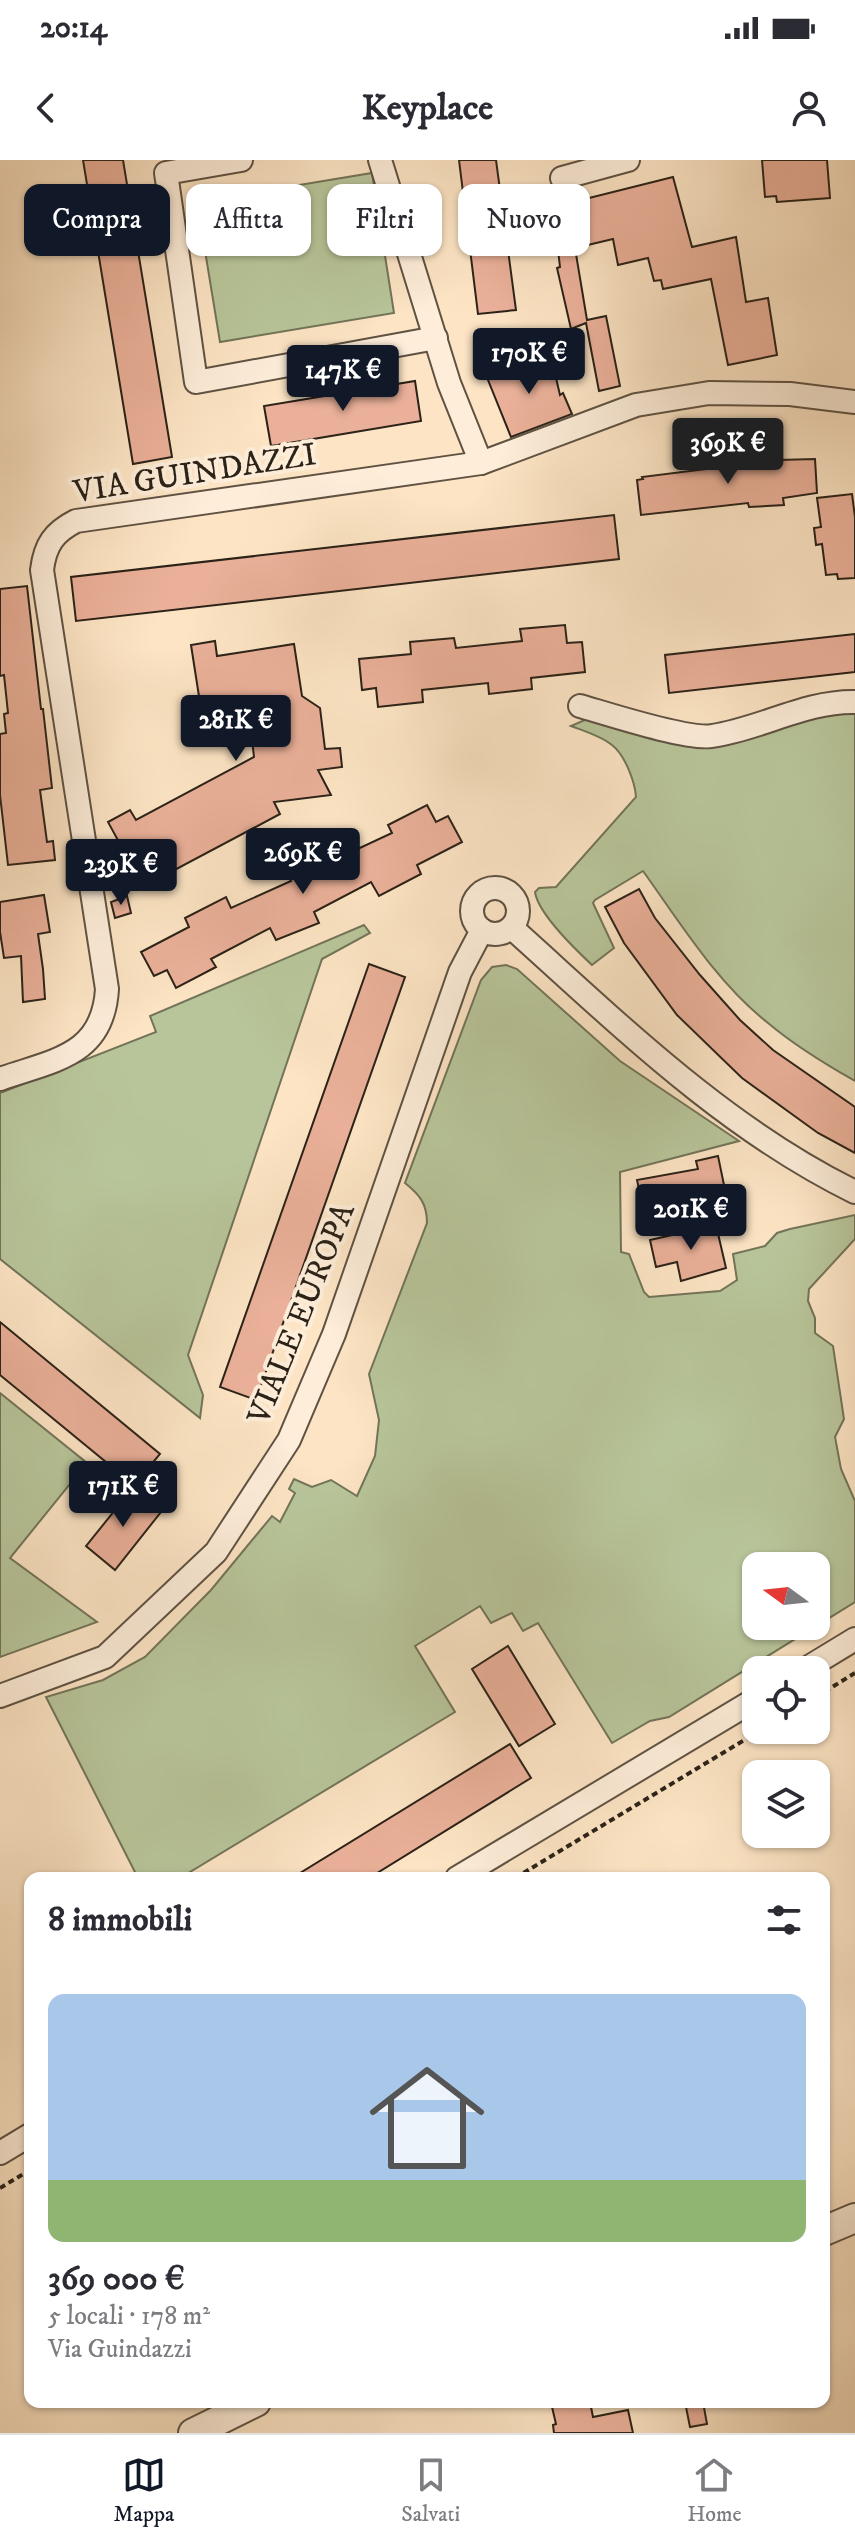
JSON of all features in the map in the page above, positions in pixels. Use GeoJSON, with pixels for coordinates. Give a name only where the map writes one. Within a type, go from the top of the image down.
{"type":"FeatureCollection","features":[{"type":"Feature","properties":{"kind":"street"},"geometry":{"type":"LineString","coordinates":[[241,160],[166,173],[196,382],[436,338]]}},
{"type":"Feature","properties":{"kind":"street"},"geometry":{"type":"LineString","coordinates":[[380,160],[449,383],[481,463]]}},
{"type":"Feature","properties":{"kind":"street"},"geometry":{"type":"LineString","coordinates":[[562,178],[628,160]]}},
{"type":"Feature","properties":{"kind":"street","name":"VIA GUINDAZZI"},"geometry":{"type":"LineString","coordinates":[[0,1079],[83,1046],[97,1030],[105,1010],[107,989],[42,570],[44,554],[51,540],[62,529],[76,521],[481,463],[636,405],[709,393],[790,394],[855,402]]}},
{"type":"Feature","properties":{"kind":"street"},"geometry":{"type":"LineString","coordinates":[[580,706],[709,737],[832,701],[855,702]]}},
{"type":"Feature","properties":{"kind":"street"},"geometry":{"type":"LineString","coordinates":[[492,888],[508,892],[518,905],[519,913],[512,928],[497,935],[482,930],[472,915],[477,898],[492,888]]}},
{"type":"Feature","properties":{"kind":"street"},"geometry":{"type":"LineString","coordinates":[[512,928],[667,1066],[714,1103],[797,1160],[855,1192]]}},
{"type":"Feature","properties":{"kind":"street","name":"VIALE EUROPA"},"geometry":{"type":"LineString","coordinates":[[0,1696],[105,1657],[216,1552],[289,1440],[334,1334],[460,972],[482,930]]}},
{"type":"Feature","properties":{"kind":"street"},"geometry":{"type":"LineString","coordinates":[[827,1656],[855,1639]]}},
{"type":"Feature","properties":{"kind":"street"},"geometry":{"type":"LineString","coordinates":[[467,1872],[742,1707]]}},
{"type":"Feature","properties":{"kind":"street"},"geometry":{"type":"LineString","coordinates":[[0,2153],[24,2139]]}},
{"type":"Feature","properties":{"kind":"street"},"geometry":{"type":"LineString","coordinates":[[830,2228],[855,2218]]}},
{"type":"Feature","properties":{"kind":"street"},"geometry":{"type":"LineString","coordinates":[[193,2433],[244,2408]]}},
{"type":"Feature","properties":{"kind":"path"},"geometry":{"type":"LineString","coordinates":[[830,1688],[855,1673]]}},
{"type":"Feature","properties":{"kind":"path"},"geometry":{"type":"LineString","coordinates":[[525,1872],[742,1741]]}},
{"type":"Feature","properties":{"kind":"path"},"geometry":{"type":"LineString","coordinates":[[0,2188],[24,2174]]}},
{"type":"Feature","properties":{"kind":"green space"},"geometry":{"type":"Polygon","coordinates":[[[372,173],[374,184],[327,184],[327,256],[385,256],[394,313],[220,342],[206,256],[311,256],[311,184],[306,184],[372,173]]]}},
{"type":"Feature","properties":{"kind":"green space"},"geometry":{"type":"Polygon","coordinates":[[[855,708],[855,1081],[799,1047],[732,990],[643,871],[593,903],[614,948],[592,965],[550,920],[535,892],[539,888],[556,887],[636,797],[634,784],[617,749],[603,739],[571,726],[587,719],[687,741],[855,708]]]}},
{"type":"Feature","properties":{"kind":"green space"},"geometry":{"type":"Polygon","coordinates":[[[364,925],[370,933],[322,959],[188,1355],[203,1395],[200,1418],[0,1259],[0,1093],[156,1032],[150,1016],[364,925]]]}},
{"type":"Feature","properties":{"kind":"green space"},"geometry":{"type":"Polygon","coordinates":[[[506,965],[517,969],[620,1061],[739,1141],[620,1172],[621,1252],[629,1254],[644,1292],[649,1297],[720,1291],[737,1280],[733,1254],[765,1246],[777,1233],[855,1215],[855,1239],[809,1289],[808,1301],[815,1318],[815,1333],[833,1346],[844,1419],[835,1437],[841,1469],[855,1501],[855,1602],[830,1617],[830,1552],[742,1552],[742,1640],[794,1640],[768,1656],[742,1656],[742,1672],[669,1717],[650,1721],[612,1743],[538,1623],[523,1631],[512,1613],[491,1623],[480,1606],[415,1646],[455,1712],[190,1872],[135,1872],[46,1697],[103,1680],[145,1657],[211,1590],[272,1516],[280,1522],[295,1493],[289,1489],[294,1479],[312,1487],[331,1480],[357,1496],[375,1456],[379,1420],[369,1374],[427,1223],[422,1200],[405,1183],[481,980],[492,967],[506,965]]]}},
{"type":"Feature","properties":{"kind":"green space"},"geometry":{"type":"Polygon","coordinates":[[[0,1393],[87,1463],[10,1558],[97,1622],[0,1657],[0,1393]]]}},
{"type":"Feature","properties":{"kind":"building"},"geometry":{"type":"Polygon","coordinates":[[[83,160],[123,160],[127,184],[87,184],[83,160]]]}},
{"type":"Feature","properties":{"kind":"building"},"geometry":{"type":"Polygon","coordinates":[[[459,160],[496,160],[499,184],[462,184],[459,160]]]}},
{"type":"Feature","properties":{"kind":"building"},"geometry":{"type":"Polygon","coordinates":[[[762,160],[827,160],[830,198],[777,202],[776,196],[765,197],[762,160]]]}},
{"type":"Feature","properties":{"kind":"building"},"geometry":{"type":"Polygon","coordinates":[[[673,177],[692,247],[736,237],[746,302],[768,298],[777,355],[728,365],[711,279],[663,289],[661,280],[654,281],[648,258],[618,265],[613,239],[590,244],[590,198],[673,177]]]}},
{"type":"Feature","properties":{"kind":"building"},"geometry":{"type":"Polygon","coordinates":[[[99,256],[139,256],[172,457],[133,464],[99,256]]]}},
{"type":"Feature","properties":{"kind":"building"},"geometry":{"type":"Polygon","coordinates":[[[471,256],[509,256],[516,310],[478,314],[471,256]]]}},
{"type":"Feature","properties":{"kind":"building"},"geometry":{"type":"Polygon","coordinates":[[[559,256],[576,256],[587,320],[606,316],[620,386],[599,391],[586,323],[571,329],[557,268],[560,267],[559,256]]]}},
{"type":"Feature","properties":{"kind":"building"},"geometry":{"type":"Polygon","coordinates":[[[532,354],[535,361],[548,355],[551,379],[556,378],[560,395],[563,393],[572,414],[511,437],[488,380],[532,354]]]}},
{"type":"Feature","properties":{"kind":"building"},"geometry":{"type":"Polygon","coordinates":[[[415,381],[421,421],[271,446],[264,406],[415,381]]]}},
{"type":"Feature","properties":{"kind":"building"},"geometry":{"type":"Polygon","coordinates":[[[815,459],[817,493],[783,498],[784,505],[749,507],[748,503],[641,515],[637,480],[642,477],[778,460],[815,459]]]}},
{"type":"Feature","properties":{"kind":"building"},"geometry":{"type":"Polygon","coordinates":[[[852,494],[855,578],[838,579],[837,574],[826,575],[822,544],[816,545],[814,528],[821,527],[817,498],[852,494]]]}},
{"type":"Feature","properties":{"kind":"building"},"geometry":{"type":"Polygon","coordinates":[[[614,515],[619,559],[76,621],[71,577],[614,515]]]}},
{"type":"Feature","properties":{"kind":"building"},"geometry":{"type":"Polygon","coordinates":[[[27,586],[52,788],[40,790],[47,842],[53,841],[55,860],[8,865],[0,795],[0,734],[6,733],[4,714],[8,713],[4,675],[0,676],[0,589],[27,586]]]}},
{"type":"Feature","properties":{"kind":"building"},"geometry":{"type":"Polygon","coordinates":[[[565,625],[567,643],[582,642],[585,672],[531,678],[532,689],[489,694],[488,683],[422,690],[423,702],[378,707],[376,688],[362,690],[359,659],[411,654],[410,642],[454,638],[456,648],[522,641],[520,629],[565,625]]]}},
{"type":"Feature","properties":{"kind":"building"},"geometry":{"type":"Polygon","coordinates":[[[855,634],[855,672],[669,693],[665,655],[855,634]]]}},
{"type":"Feature","properties":{"kind":"building"},"geometry":{"type":"Polygon","coordinates":[[[215,641],[217,656],[294,644],[302,696],[320,708],[325,749],[340,748],[342,767],[318,770],[331,795],[274,802],[280,814],[137,890],[120,858],[126,855],[108,822],[130,810],[136,820],[254,757],[249,714],[203,722],[191,645],[215,641]]]}},
{"type":"Feature","properties":{"kind":"building"},"geometry":{"type":"Polygon","coordinates":[[[427,805],[436,822],[448,816],[462,842],[417,865],[421,874],[379,896],[371,882],[314,912],[319,923],[276,940],[270,928],[211,959],[216,967],[176,988],[167,970],[154,976],[141,952],[189,927],[185,918],[226,897],[231,908],[291,881],[286,872],[327,851],[332,861],[392,833],[388,825],[427,805]]]}},
{"type":"Feature","properties":{"kind":"building"},"geometry":{"type":"Polygon","coordinates":[[[639,889],[655,918],[740,1020],[773,1050],[855,1107],[855,1153],[818,1133],[742,1078],[677,1015],[624,943],[605,907],[639,889]]]}},
{"type":"Feature","properties":{"kind":"building"},"geometry":{"type":"Polygon","coordinates":[[[44,895],[50,932],[38,934],[45,999],[23,1002],[21,956],[4,958],[0,902],[44,895]]]}},
{"type":"Feature","properties":{"kind":"building"},"geometry":{"type":"Polygon","coordinates":[[[127,896],[131,913],[115,918],[111,902],[127,896]]]}},
{"type":"Feature","properties":{"kind":"building"},"geometry":{"type":"Polygon","coordinates":[[[369,964],[405,977],[256,1400],[220,1387],[369,964]]]}},
{"type":"Feature","properties":{"kind":"building"},"geometry":{"type":"Polygon","coordinates":[[[718,1156],[724,1185],[643,1206],[637,1180],[698,1169],[696,1161],[718,1156]]]}},
{"type":"Feature","properties":{"kind":"building"},"geometry":{"type":"Polygon","coordinates":[[[716,1225],[726,1268],[681,1281],[677,1262],[656,1267],[650,1240],[716,1225]]]}},
{"type":"Feature","properties":{"kind":"building"},"geometry":{"type":"Polygon","coordinates":[[[0,1322],[160,1454],[134,1485],[0,1375],[0,1322]]]}},
{"type":"Feature","properties":{"kind":"building"},"geometry":{"type":"Polygon","coordinates":[[[132,1489],[161,1512],[115,1570],[86,1546],[132,1489]]]}},
{"type":"Feature","properties":{"kind":"building"},"geometry":{"type":"Polygon","coordinates":[[[508,1646],[555,1724],[519,1746],[472,1669],[508,1646]]]}},
{"type":"Feature","properties":{"kind":"building"},"geometry":{"type":"Polygon","coordinates":[[[510,1744],[531,1778],[379,1872],[302,1872],[510,1744]]]}},
{"type":"Feature","properties":{"kind":"building"},"geometry":{"type":"Polygon","coordinates":[[[552,2408],[591,2408],[593,2417],[628,2410],[633,2433],[554,2433],[553,2425],[556,2424],[552,2408]]]}},
{"type":"Feature","properties":{"kind":"building"},"geometry":{"type":"Polygon","coordinates":[[[686,2408],[704,2408],[707,2424],[690,2427],[686,2408]]]}}]}
